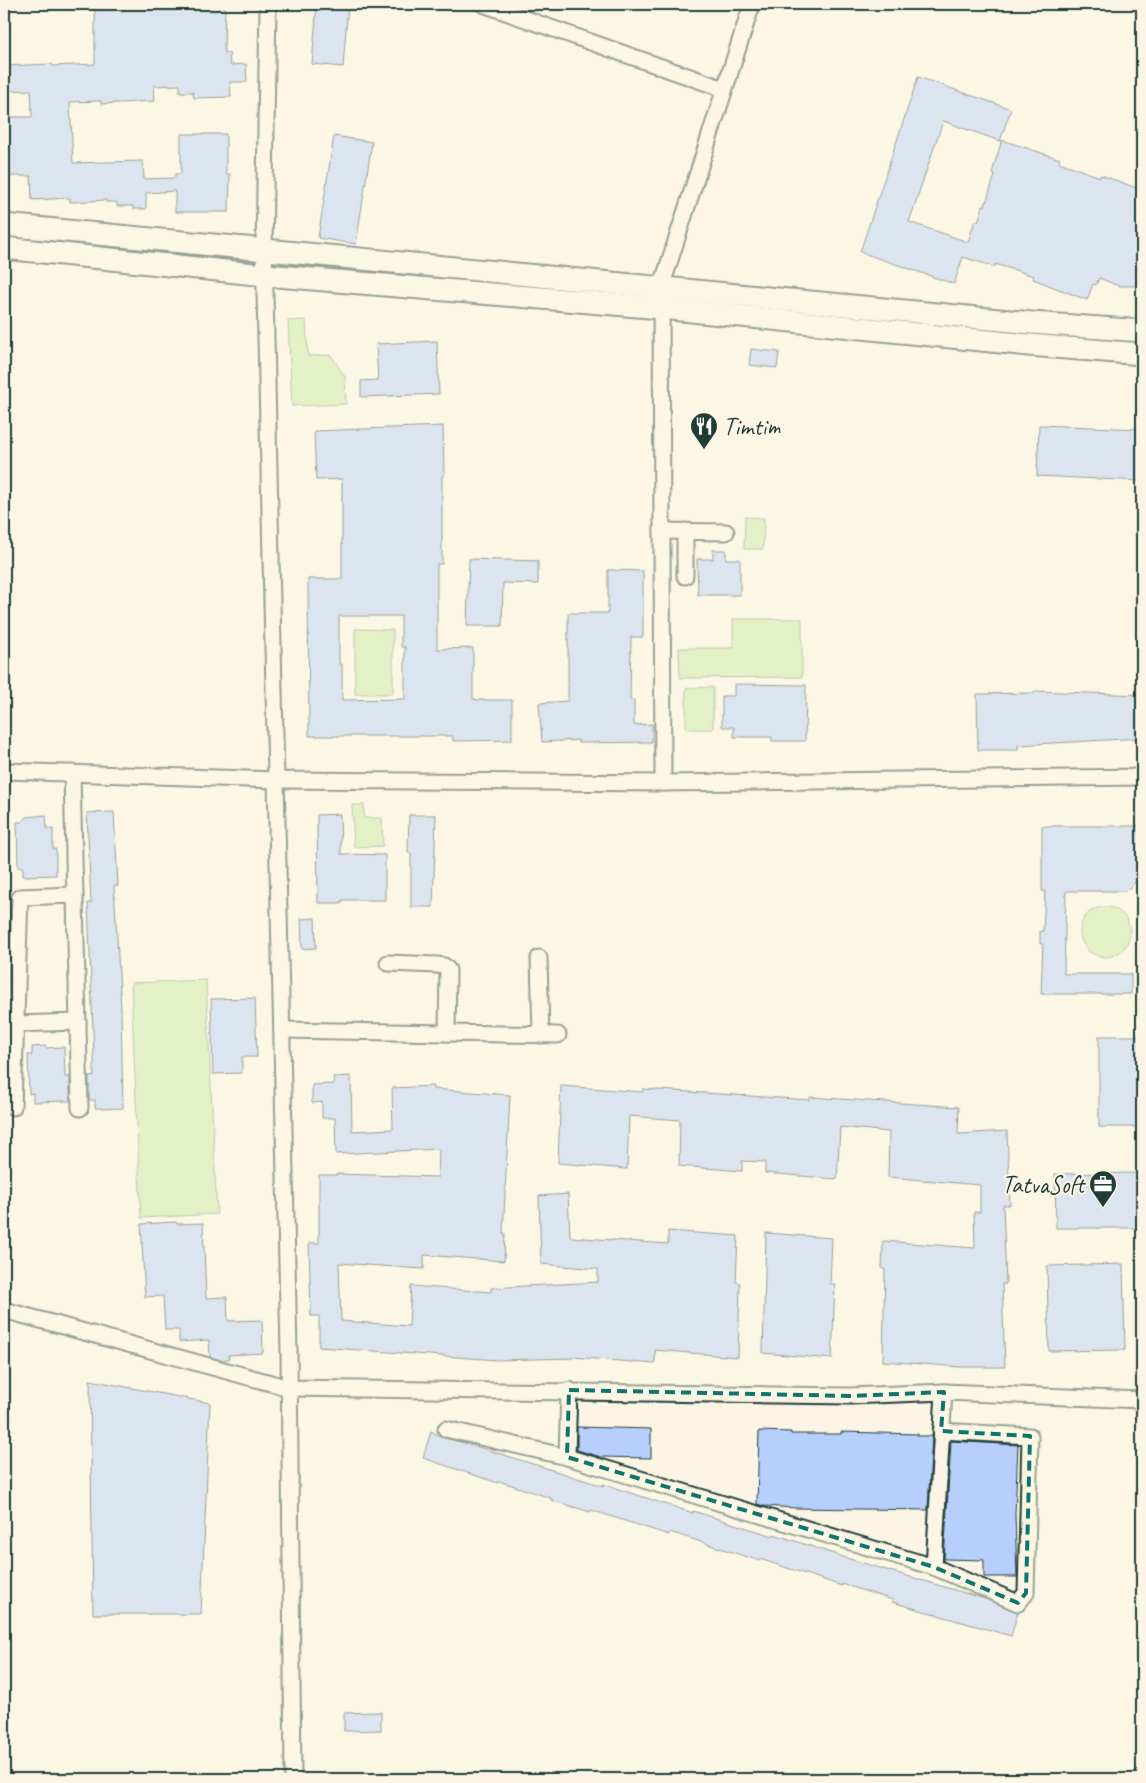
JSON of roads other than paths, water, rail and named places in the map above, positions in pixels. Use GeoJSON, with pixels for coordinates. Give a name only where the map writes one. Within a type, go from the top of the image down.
{"type":"FeatureCollection","features":[{"type":"Feature","properties":{"kind":"street"},"geometry":{"type":"LineString","coordinates":[[268,4],[264,249],[289,1388],[293,1779]]}},
{"type":"Feature","properties":{"kind":"street"},"geometry":{"type":"LineString","coordinates":[[483,4],[724,89]]}},
{"type":"Feature","properties":{"kind":"street"},"geometry":{"type":"LineString","coordinates":[[663,783],[661,298],[724,89],[752,4]]}},
{"type":"Feature","properties":{"kind":"street"},"geometry":{"type":"LineString","coordinates":[[4,225],[264,249],[1029,345],[1142,354]]}},
{"type":"Feature","properties":{"kind":"street"},"geometry":{"type":"LineString","coordinates":[[4,248],[265,275],[661,298],[1142,331]]}},
{"type":"Feature","properties":{"kind":"street"},"geometry":{"type":"LineString","coordinates":[[662,531],[726,532]]}},
{"type":"Feature","properties":{"kind":"street"},"geometry":{"type":"LineString","coordinates":[[685,531],[685,576]]}},
{"type":"Feature","properties":{"kind":"street"},"geometry":{"type":"LineString","coordinates":[[4,772],[277,780],[663,783],[1142,777]]}},
{"type":"Feature","properties":{"kind":"street"},"geometry":{"type":"LineString","coordinates":[[72,773],[80,1108]]}},
{"type":"Feature","properties":{"kind":"street"},"geometry":{"type":"LineString","coordinates":[[13,1106],[20,897],[75,895]]}},
{"type":"Feature","properties":{"kind":"street"},"geometry":{"type":"LineString","coordinates":[[539,958],[541,1035]]}},
{"type":"Feature","properties":{"kind":"street"},"geometry":{"type":"LineString","coordinates":[[388,963],[437,965],[444,966],[448,970],[447,1033]]}},
{"type":"Feature","properties":{"kind":"street"},"geometry":{"type":"LineString","coordinates":[[16,1024],[78,1022]]}},
{"type":"Feature","properties":{"kind":"street"},"geometry":{"type":"LineString","coordinates":[[282,1030],[558,1035]]}},
{"type":"Feature","properties":{"kind":"street"},"geometry":{"type":"LineString","coordinates":[[4,1310],[289,1388],[569,1390],[851,1396],[944,1392],[1142,1400]]}},
{"type":"Feature","properties":{"kind":"street"},"geometry":{"type":"LineString","coordinates":[[566,1456],[569,1390]]}},
{"type":"Feature","properties":{"kind":"street"},"geometry":{"type":"LineString","coordinates":[[934,1567],[944,1392]]}},
{"type":"Feature","properties":{"kind":"street"},"geometry":{"type":"LineString","coordinates":[[446,1429],[566,1456],[934,1567],[1018,1603],[1026,1593],[1030,1436],[941,1431]]}},
{"type":"Feature","properties":{"kind":"place","name":"Timtim"},"geometry":{"type":"Point","coordinates":[704,450]}},
{"type":"Feature","properties":{"kind":"place","name":"TatvaSoft"},"geometry":{"type":"Point","coordinates":[1103,1208]}}]}
